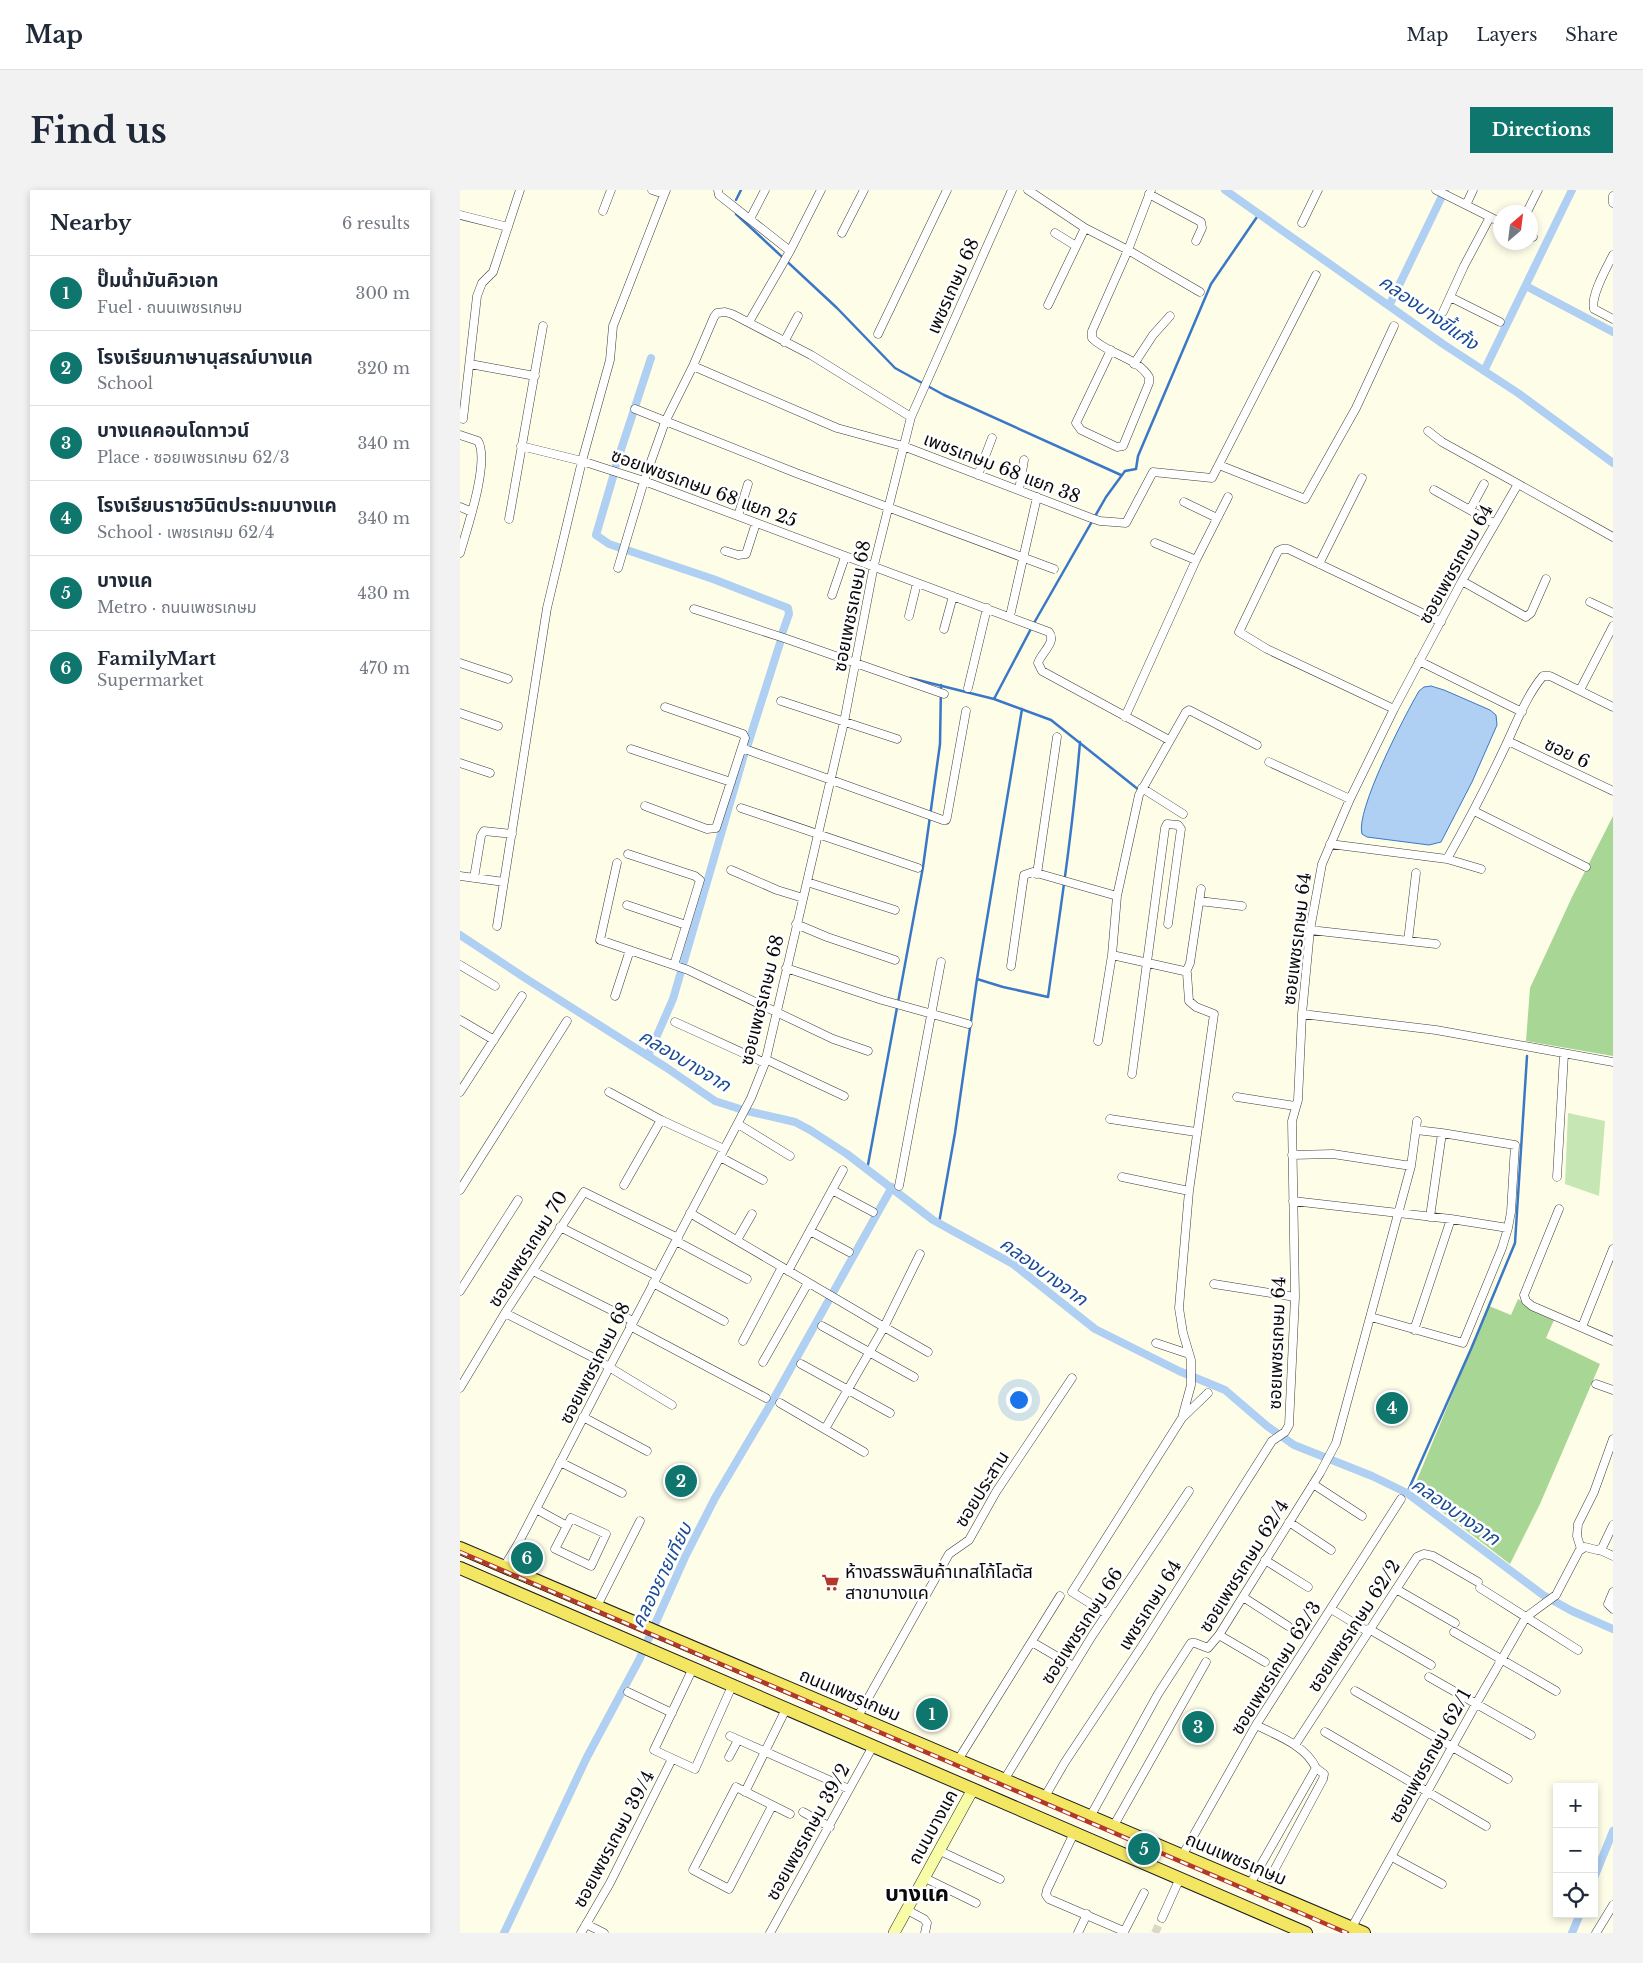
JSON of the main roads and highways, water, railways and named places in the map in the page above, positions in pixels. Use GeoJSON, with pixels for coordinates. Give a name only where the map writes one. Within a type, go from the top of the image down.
{"type":"FeatureCollection","features":[{"type":"Feature","properties":{"kind":"main road","name":"ถนนเพชรเกษม"},"geometry":{"type":"LineString","coordinates":[[460,1548],[1364,1933]]}},
{"type":"Feature","properties":{"kind":"main road"},"geometry":{"type":"LineString","coordinates":[[461,1571],[652,1650],[1306,1933]]}},
{"type":"Feature","properties":{"kind":"main road"},"geometry":{"type":"LineString","coordinates":[[958,1760],[970,1771],[973,1790]]}},
{"type":"Feature","properties":{"kind":"main road","name":"ถนนบางแค"},"geometry":{"type":"LineString","coordinates":[[894,1933],[973,1790]]}},
{"type":"Feature","properties":{"kind":"water"},"geometry":{"type":"Polygon","coordinates":[[[1431,686],[1490,710],[1496,715],[1497,725],[1472,782],[1441,842],[1429,845],[1367,837],[1362,834],[1362,822],[1373,785],[1403,720],[1419,691],[1424,687],[1431,686]]]}},
{"type":"Feature","properties":{"kind":"waterway"},"geometry":{"type":"LineString","coordinates":[[736,200],[741,190]]}},
{"type":"Feature","properties":{"kind":"waterway","name":"คลองบางขี้แก้ง"},"geometry":{"type":"LineString","coordinates":[[1225,190],[1443,344],[1518,393],[1613,463]]}},
{"type":"Feature","properties":{"kind":"waterway"},"geometry":{"type":"LineString","coordinates":[[1389,306],[1445,190]]}},
{"type":"Feature","properties":{"kind":"waterway"},"geometry":{"type":"LineString","coordinates":[[1484,371],[1572,190]]}},
{"type":"Feature","properties":{"kind":"waterway"},"geometry":{"type":"LineString","coordinates":[[736,214],[837,308],[895,368],[944,395],[1121,475]]}},
{"type":"Feature","properties":{"kind":"waterway"},"geometry":{"type":"LineString","coordinates":[[994,699],[1034,623],[1106,497],[1125,471],[1136,469],[1138,456],[1211,284],[1259,214]]}},
{"type":"Feature","properties":{"kind":"waterway"},"geometry":{"type":"LineString","coordinates":[[1526,286],[1613,332]]}},
{"type":"Feature","properties":{"kind":"waterway"},"geometry":{"type":"LineString","coordinates":[[616,465],[651,358]]}},
{"type":"Feature","properties":{"kind":"waterway"},"geometry":{"type":"LineString","coordinates":[[613,477],[596,535],[609,544],[713,579],[788,608],[789,614],[783,631]]}},
{"type":"Feature","properties":{"kind":"waterway"},"geometry":{"type":"LineString","coordinates":[[748,744],[780,643]]}},
{"type":"Feature","properties":{"kind":"waterway"},"geometry":{"type":"LineString","coordinates":[[910,678],[994,699],[1051,720],[1139,790]]}},
{"type":"Feature","properties":{"kind":"waterway"},"geometry":{"type":"LineString","coordinates":[[867,1170],[923,867],[940,744],[941,685]]}},
{"type":"Feature","properties":{"kind":"waterway"},"geometry":{"type":"LineString","coordinates":[[939,1223],[1022,709]]}},
{"type":"Feature","properties":{"kind":"waterway"},"geometry":{"type":"LineString","coordinates":[[977,979],[1048,997],[1070,838],[1080,742]]}},
{"type":"Feature","properties":{"kind":"waterway"},"geometry":{"type":"LineString","coordinates":[[648,1056],[673,999],[744,755]]}},
{"type":"Feature","properties":{"kind":"waterway","name":"คลองบางจาก"},"geometry":{"type":"LineString","coordinates":[[460,935],[715,1101],[743,1110],[795,1122],[810,1130],[847,1154],[933,1220],[1013,1264],[1095,1329],[1179,1371],[1225,1390],[1267,1426],[1294,1445],[1372,1476],[1407,1493],[1543,1595],[1572,1611],[1613,1629]]}},
{"type":"Feature","properties":{"kind":"waterway"},"geometry":{"type":"LineString","coordinates":[[1407,1493],[1471,1349],[1515,1243],[1527,1056]]}},
{"type":"Feature","properties":{"kind":"waterway","name":"คลองยายเทียบ"},"geometry":{"type":"LineString","coordinates":[[504,1933],[587,1757],[639,1660],[685,1557],[715,1498],[773,1400],[892,1187]]}},
{"type":"Feature","properties":{"kind":"waterway"},"geometry":{"type":"LineString","coordinates":[[1596,1873],[1613,1831]]}},
{"type":"Feature","properties":{"kind":"waterway"},"geometry":{"type":"LineString","coordinates":[[1572,1933],[1578,1918]]}},
{"type":"Feature","properties":{"kind":"tunnel"},"geometry":{"type":"LineString","coordinates":[[1155,1933],[1162,1918]]}},
{"type":"Feature","properties":{"kind":"railway"},"geometry":{"type":"LineString","coordinates":[[460,1552],[1347,1933]]}},
{"type":"Feature","properties":{"kind":"place","name":"โรงเรียนราชวินิตประถมบางแค"},"geometry":{"type":"Point","coordinates":[1392,1408]}},
{"type":"Feature","properties":{"kind":"place","name":"โรงเรียนภาษานุสรณ์บางแค"},"geometry":{"type":"Point","coordinates":[681,1481]}},
{"type":"Feature","properties":{"kind":"place","name":"FamilyMart"},"geometry":{"type":"Point","coordinates":[527,1558]}},
{"type":"Feature","properties":{"kind":"place","name":"ห้างสรรพสินค้าเทสโก้โลตัส สาขาบางแค"},"geometry":{"type":"Point","coordinates":[831,1582]}},
{"type":"Feature","properties":{"kind":"place","name":"ปั๊มน้ำมันคิวเอท"},"geometry":{"type":"Point","coordinates":[932,1714]}},
{"type":"Feature","properties":{"kind":"place","name":"บางแคคอนโดทาวน์"},"geometry":{"type":"Point","coordinates":[1198,1727]}},
{"type":"Feature","properties":{"kind":"place","name":"บางแค"},"geometry":{"type":"Point","coordinates":[1144,1849]}},
{"type":"Feature","properties":{"kind":"district","name":"บางแค"},"geometry":{"type":"Point","coordinates":[917,1893]}}]}
